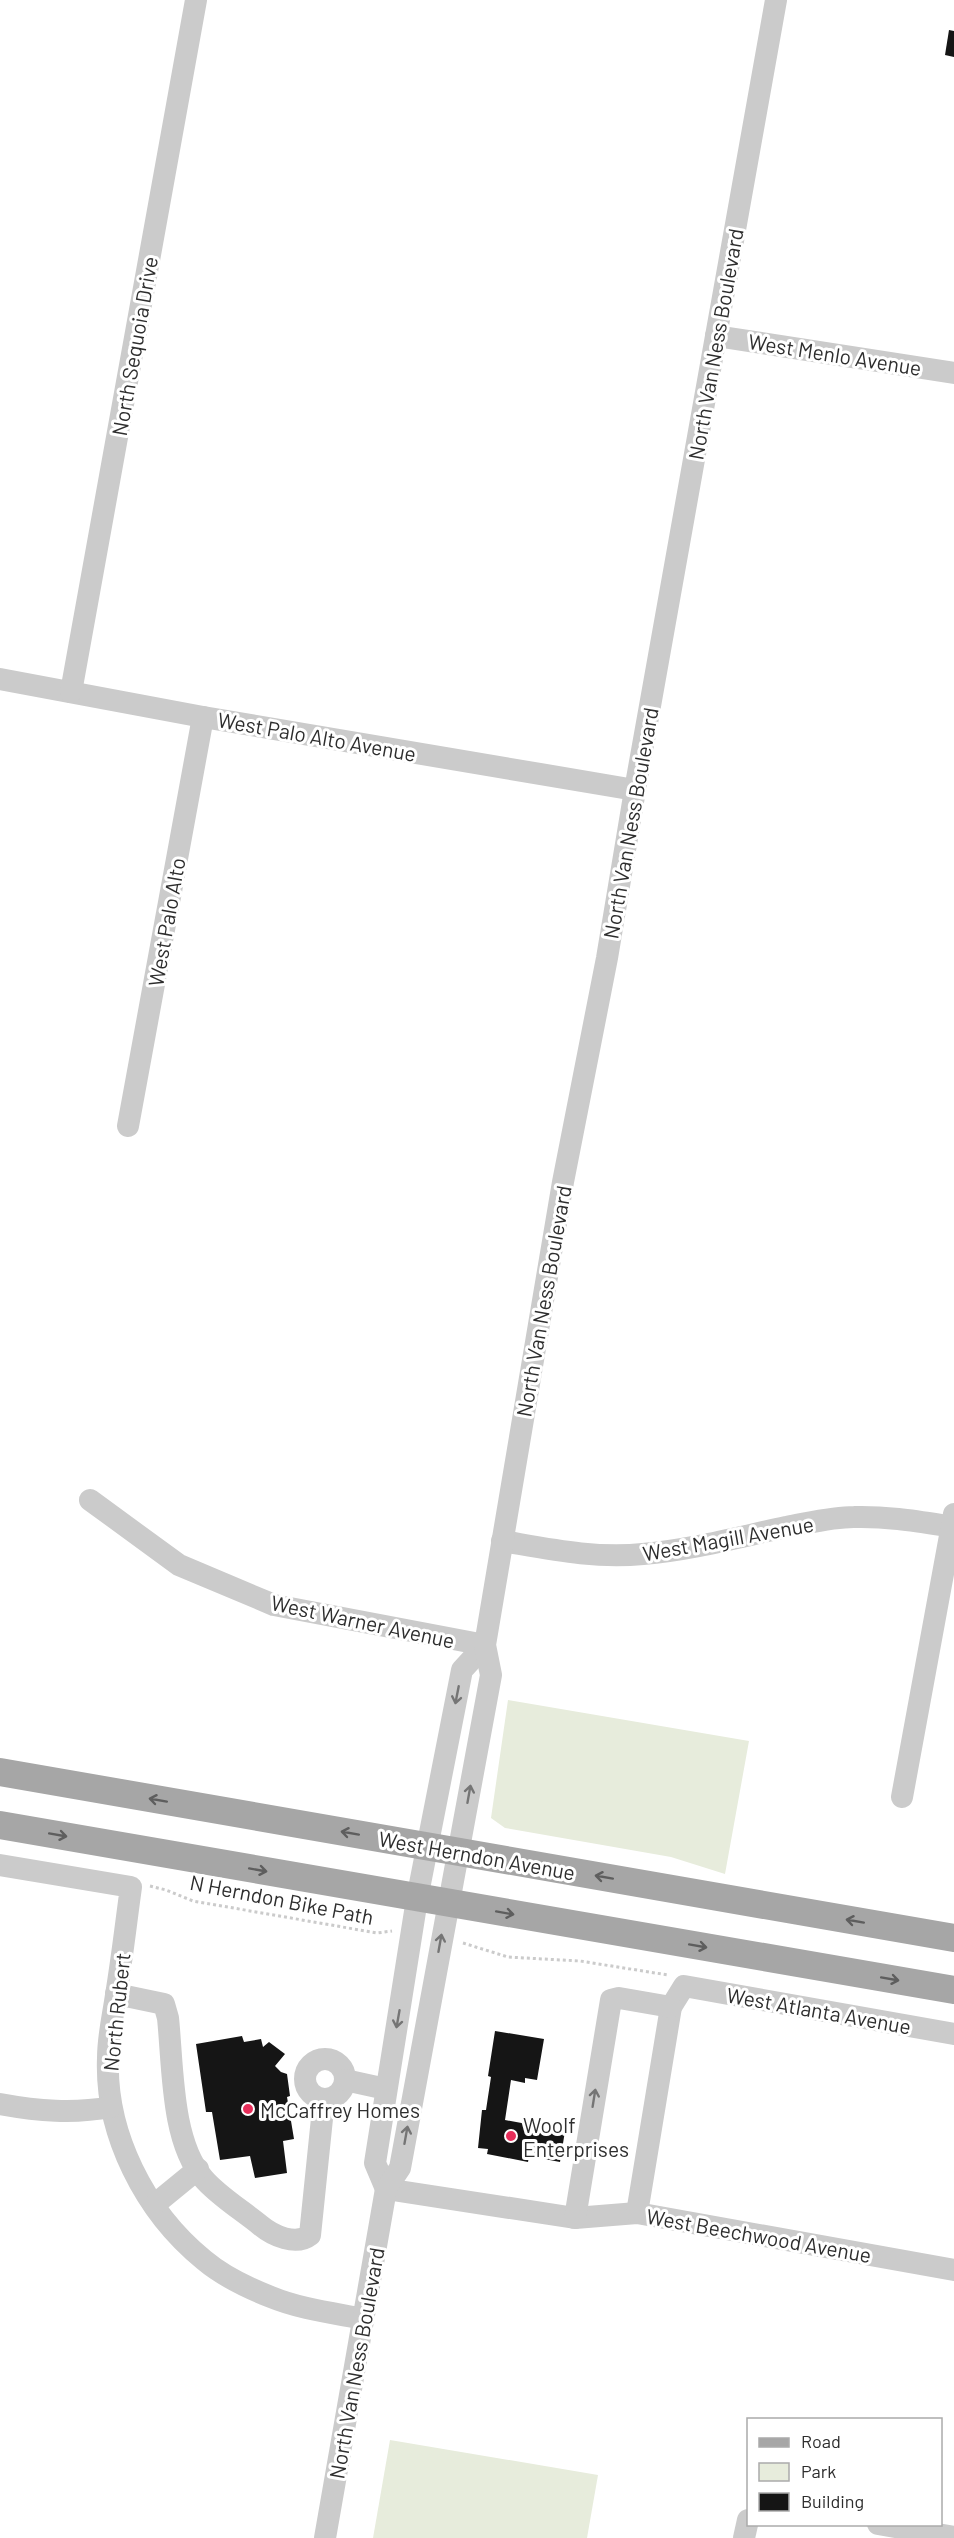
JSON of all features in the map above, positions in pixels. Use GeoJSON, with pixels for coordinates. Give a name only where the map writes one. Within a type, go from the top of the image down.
{"type":"FeatureCollection","features":[{"type":"Feature","properties":{"kind":"main road","name":"West Herndon Avenue"},"geometry":{"type":"LineString","coordinates":[[0,1772],[954,1938]]}},
{"type":"Feature","properties":{"kind":"main road"},"geometry":{"type":"LineString","coordinates":[[0,1825],[417,1899],[954,1990]]}},
{"type":"Feature","properties":{"kind":"street","name":"North Sequoia Drive"},"geometry":{"type":"LineString","coordinates":[[71,692],[196,0]]}},
{"type":"Feature","properties":{"kind":"street","name":"North Van Ness Boulevard"},"geometry":{"type":"LineString","coordinates":[[326,2538],[386,2189],[400,2168],[491,1675],[484,1646],[534,1348],[563,1182],[607,958],[776,0]]}},
{"type":"Feature","properties":{"kind":"street","name":"West Menlo Avenue"},"geometry":{"type":"LineString","coordinates":[[716,336],[954,373]]}},
{"type":"Feature","properties":{"kind":"street","name":"West Palo Alto Avenue"},"geometry":{"type":"LineString","coordinates":[[0,679],[203,717],[635,790]]}},
{"type":"Feature","properties":{"kind":"street","name":"West Palo Alto"},"geometry":{"type":"LineString","coordinates":[[128,1126],[203,717]]}},
{"type":"Feature","properties":{"kind":"street","name":"West Warner Avenue"},"geometry":{"type":"LineString","coordinates":[[90,1500],[179,1565],[274,1605],[484,1646]]}},
{"type":"Feature","properties":{"kind":"street","name":"West Magill Avenue"},"geometry":{"type":"LineString","coordinates":[[502,1541],[576,1553],[622,1555],[684,1548],[817,1521],[853,1517],[953,1522]]}},
{"type":"Feature","properties":{"kind":"street"},"geometry":{"type":"LineString","coordinates":[[902,1797],[953,1522]]}},
{"type":"Feature","properties":{"kind":"street"},"geometry":{"type":"LineString","coordinates":[[386,2189],[375,2163],[417,1899],[462,1670],[484,1646]]}},
{"type":"Feature","properties":{"kind":"street"},"geometry":{"type":"LineString","coordinates":[[0,1864],[132,1887]]}},
{"type":"Feature","properties":{"kind":"street","name":"North Rubert"},"geometry":{"type":"LineString","coordinates":[[132,1887],[108,2059],[111,2107],[121,2142],[136,2176],[154,2205],[177,2234],[204,2260],[237,2281],[273,2298],[364,2319]]}},
{"type":"Feature","properties":{"kind":"street"},"geometry":{"type":"LineString","coordinates":[[637,2213],[671,2007],[679,1981]]}},
{"type":"Feature","properties":{"kind":"street","name":"West Atlanta Avenue"},"geometry":{"type":"LineString","coordinates":[[679,1981],[954,2034]]}},
{"type":"Feature","properties":{"kind":"street"},"geometry":{"type":"LineString","coordinates":[[116,1994],[164,2004],[168,2018],[179,2128],[187,2153],[203,2179],[267,2231],[292,2240],[303,2240],[310,2235],[324,2099]]}},
{"type":"Feature","properties":{"kind":"street"},"geometry":{"type":"LineString","coordinates":[[575,2218],[611,2000],[619,1998],[671,2007]]}},
{"type":"Feature","properties":{"kind":"street"},"geometry":{"type":"LineString","coordinates":[[325,2059],[342,2068],[345,2080],[340,2091],[324,2099],[317,2097],[308,2088],[306,2075],[312,2064],[325,2059]]}},
{"type":"Feature","properties":{"kind":"street"},"geometry":{"type":"LineString","coordinates":[[345,2080],[386,2089]]}},
{"type":"Feature","properties":{"kind":"street"},"geometry":{"type":"LineString","coordinates":[[0,2104],[61,2112],[85,2112],[111,2107]]}},
{"type":"Feature","properties":{"kind":"street"},"geometry":{"type":"LineString","coordinates":[[154,2205],[198,2169]]}},
{"type":"Feature","properties":{"kind":"street","name":"West Beechwood Avenue"},"geometry":{"type":"LineString","coordinates":[[386,2189],[575,2218],[637,2213],[954,2270]]}},
{"type":"Feature","properties":{"kind":"street"},"geometry":{"type":"LineString","coordinates":[[890,2526],[954,2537]]}},
{"type":"Feature","properties":{"kind":"path","name":"N Herndon Bike Path"},"geometry":{"type":"LineString","coordinates":[[132,1887],[144,1885],[166,1890],[193,1901],[361,1931],[377,1933],[392,1931]]}},
{"type":"Feature","properties":{"kind":"path"},"geometry":{"type":"LineString","coordinates":[[459,1942],[494,1955],[580,1961],[679,1981]]}},
{"type":"Feature","properties":{"kind":"green space"},"geometry":{"type":"Polygon","coordinates":[[[508,1700],[749,1741],[725,1874],[671,1857],[505,1828],[491,1818],[508,1700]]]}},
{"type":"Feature","properties":{"kind":"green space"},"geometry":{"type":"Polygon","coordinates":[[[390,2440],[598,2475],[587,2538],[373,2538],[390,2440]]]}},
{"type":"Feature","properties":{"kind":"building"},"geometry":{"type":"Polygon","coordinates":[[[949,30],[954,31],[954,57],[945,55],[949,30]]]}},
{"type":"Feature","properties":{"kind":"building"},"geometry":{"type":"Polygon","coordinates":[[[495,2031],[544,2039],[537,2080],[525,2078],[525,2083],[511,2080],[505,2120],[565,2131],[560,2162],[529,2156],[528,2162],[487,2154],[488,2149],[478,2148],[482,2110],[486,2110],[491,2077],[488,2076],[495,2031]]]}},
{"type":"Feature","properties":{"kind":"building"},"geometry":{"type":"Polygon","coordinates":[[[242,2036],[244,2042],[261,2039],[263,2047],[269,2042],[285,2054],[275,2066],[287,2074],[290,2096],[287,2097],[294,2139],[283,2141],[287,2173],[255,2178],[250,2156],[220,2160],[212,2112],[206,2112],[196,2044],[242,2036]]]}},
{"type":"Feature","properties":{"kind":"place","name":"McCaffrey Homes"},"geometry":{"type":"Point","coordinates":[248,2109]}},
{"type":"Feature","properties":{"kind":"place","name":"Woolf Enterprises"},"geometry":{"type":"Point","coordinates":[511,2136]}}]}
